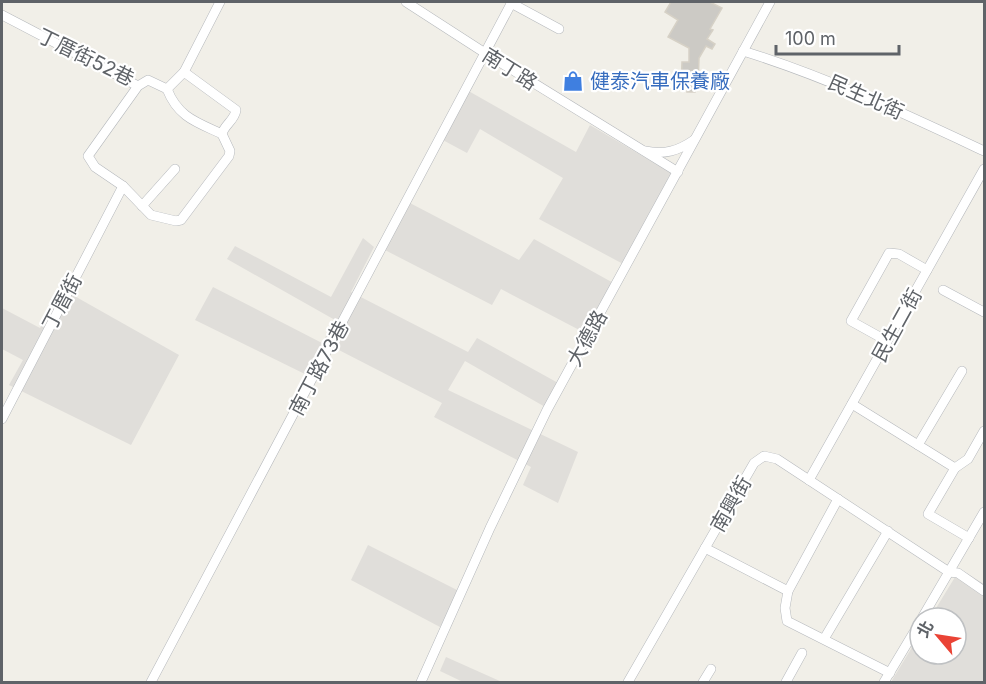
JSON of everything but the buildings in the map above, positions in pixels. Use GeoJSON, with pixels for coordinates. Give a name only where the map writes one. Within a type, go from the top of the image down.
{"type":"FeatureCollection","features":[{"type":"Feature","properties":{"kind":"street"},"geometry":{"type":"LineString","coordinates":[[138,86],[88,156],[95,167],[123,186],[151,215],[176,221],[181,220],[229,156],[230,151],[222,134],[187,117],[173,104],[167,89],[184,72],[220,2]]}},
{"type":"Feature","properties":{"kind":"street","name":"南丁路"},"geometry":{"type":"LineString","coordinates":[[406,2],[678,172]]}},
{"type":"Feature","properties":{"kind":"street"},"geometry":{"type":"LineString","coordinates":[[512,2],[560,30]]}},
{"type":"Feature","properties":{"kind":"street","name":"南丁路73巷"},"geometry":{"type":"LineString","coordinates":[[152,682],[512,2]]}},
{"type":"Feature","properties":{"kind":"street","name":"大德路"},"geometry":{"type":"LineString","coordinates":[[421,682],[538,428],[770,2]]}},
{"type":"Feature","properties":{"kind":"street","name":"丁厝街52巷"},"geometry":{"type":"LineString","coordinates":[[2,15],[138,86],[148,80],[167,89]]}},
{"type":"Feature","properties":{"kind":"street","name":"民生北街"},"geometry":{"type":"LineString","coordinates":[[743,51],[798,68],[867,96],[984,151]]}},
{"type":"Feature","properties":{"kind":"street"},"geometry":{"type":"LineString","coordinates":[[184,72],[236,110],[222,134]]}},
{"type":"Feature","properties":{"kind":"street"},"geometry":{"type":"LineString","coordinates":[[639,149],[655,153],[670,152],[696,139]]}},
{"type":"Feature","properties":{"kind":"street"},"geometry":{"type":"LineString","coordinates":[[142,206],[175,169]]}},
{"type":"Feature","properties":{"kind":"street","name":"民生二街"},"geometry":{"type":"LineString","coordinates":[[809,480],[984,170]]}},
{"type":"Feature","properties":{"kind":"street","name":"丁厝街"},"geometry":{"type":"LineString","coordinates":[[2,419],[123,186]]}},
{"type":"Feature","properties":{"kind":"street"},"geometry":{"type":"LineString","coordinates":[[887,341],[851,321],[889,253],[899,254],[927,270]]}},
{"type":"Feature","properties":{"kind":"street"},"geometry":{"type":"LineString","coordinates":[[943,290],[984,312]]}},
{"type":"Feature","properties":{"kind":"street"},"geometry":{"type":"LineString","coordinates":[[918,445],[963,371]]}},
{"type":"Feature","properties":{"kind":"street"},"geometry":{"type":"LineString","coordinates":[[852,404],[955,468]]}},
{"type":"Feature","properties":{"kind":"street"},"geometry":{"type":"LineString","coordinates":[[969,538],[928,514],[955,468],[968,459],[984,431]]}},
{"type":"Feature","properties":{"kind":"street","name":"南興街"},"geometry":{"type":"LineString","coordinates":[[628,682],[754,463],[764,456],[777,459],[950,572],[958,573],[984,591]]}},
{"type":"Feature","properties":{"kind":"street"},"geometry":{"type":"LineString","coordinates":[[838,499],[788,591],[785,608],[787,621],[890,673]]}},
{"type":"Feature","properties":{"kind":"street"},"geometry":{"type":"LineString","coordinates":[[929,606],[984,512]]}},
{"type":"Feature","properties":{"kind":"street"},"geometry":{"type":"LineString","coordinates":[[824,639],[888,531]]}},
{"type":"Feature","properties":{"kind":"street"},"geometry":{"type":"LineString","coordinates":[[705,548],[788,591]]}},
{"type":"Feature","properties":{"kind":"street"},"geometry":{"type":"LineString","coordinates":[[884,682],[908,642]]}},
{"type":"Feature","properties":{"kind":"street"},"geometry":{"type":"LineString","coordinates":[[786,682],[802,653]]}},
{"type":"Feature","properties":{"kind":"street"},"geometry":{"type":"LineString","coordinates":[[703,682],[711,669]]}},
{"type":"Feature","properties":{"kind":"shaded area"},"geometry":{"type":"Polygon","coordinates":[[[465,89],[576,152],[590,125],[673,174],[625,265],[539,219],[563,178],[480,129],[467,153],[439,138],[465,89]]]}},
{"type":"Feature","properties":{"kind":"shaded area"},"geometry":{"type":"Polygon","coordinates":[[[408,202],[519,260],[534,239],[617,285],[587,334],[501,289],[492,305],[381,248],[408,202]]]}},
{"type":"Feature","properties":{"kind":"shaded area"},"geometry":{"type":"Polygon","coordinates":[[[363,238],[374,247],[351,292],[468,352],[477,338],[560,384],[547,408],[465,361],[448,390],[578,452],[558,503],[523,485],[531,467],[434,417],[442,403],[333,347],[315,379],[195,320],[213,287],[322,343],[335,320],[227,259],[235,246],[331,297],[363,238]]]}},
{"type":"Feature","properties":{"kind":"shaded area"},"geometry":{"type":"Polygon","coordinates":[[[62,289],[179,355],[131,445],[9,385],[23,360],[2,349],[2,308],[40,328],[62,289]]]}},
{"type":"Feature","properties":{"kind":"shaded area"},"geometry":{"type":"Polygon","coordinates":[[[368,545],[459,591],[440,627],[351,580],[368,545]]]}},
{"type":"Feature","properties":{"kind":"shaded area"},"geometry":{"type":"Polygon","coordinates":[[[960,569],[984,584],[984,682],[891,682],[908,654],[908,666],[968,666],[968,606],[937,606],[960,569]]]}},
{"type":"Feature","properties":{"kind":"shaded area"},"geometry":{"type":"Polygon","coordinates":[[[446,657],[502,682],[463,682],[440,671],[446,657]]]}},
{"type":"Feature","properties":{"kind":"place","name":"健泰汽車保養廠"},"geometry":{"type":"Point","coordinates":[573,81]}}]}
